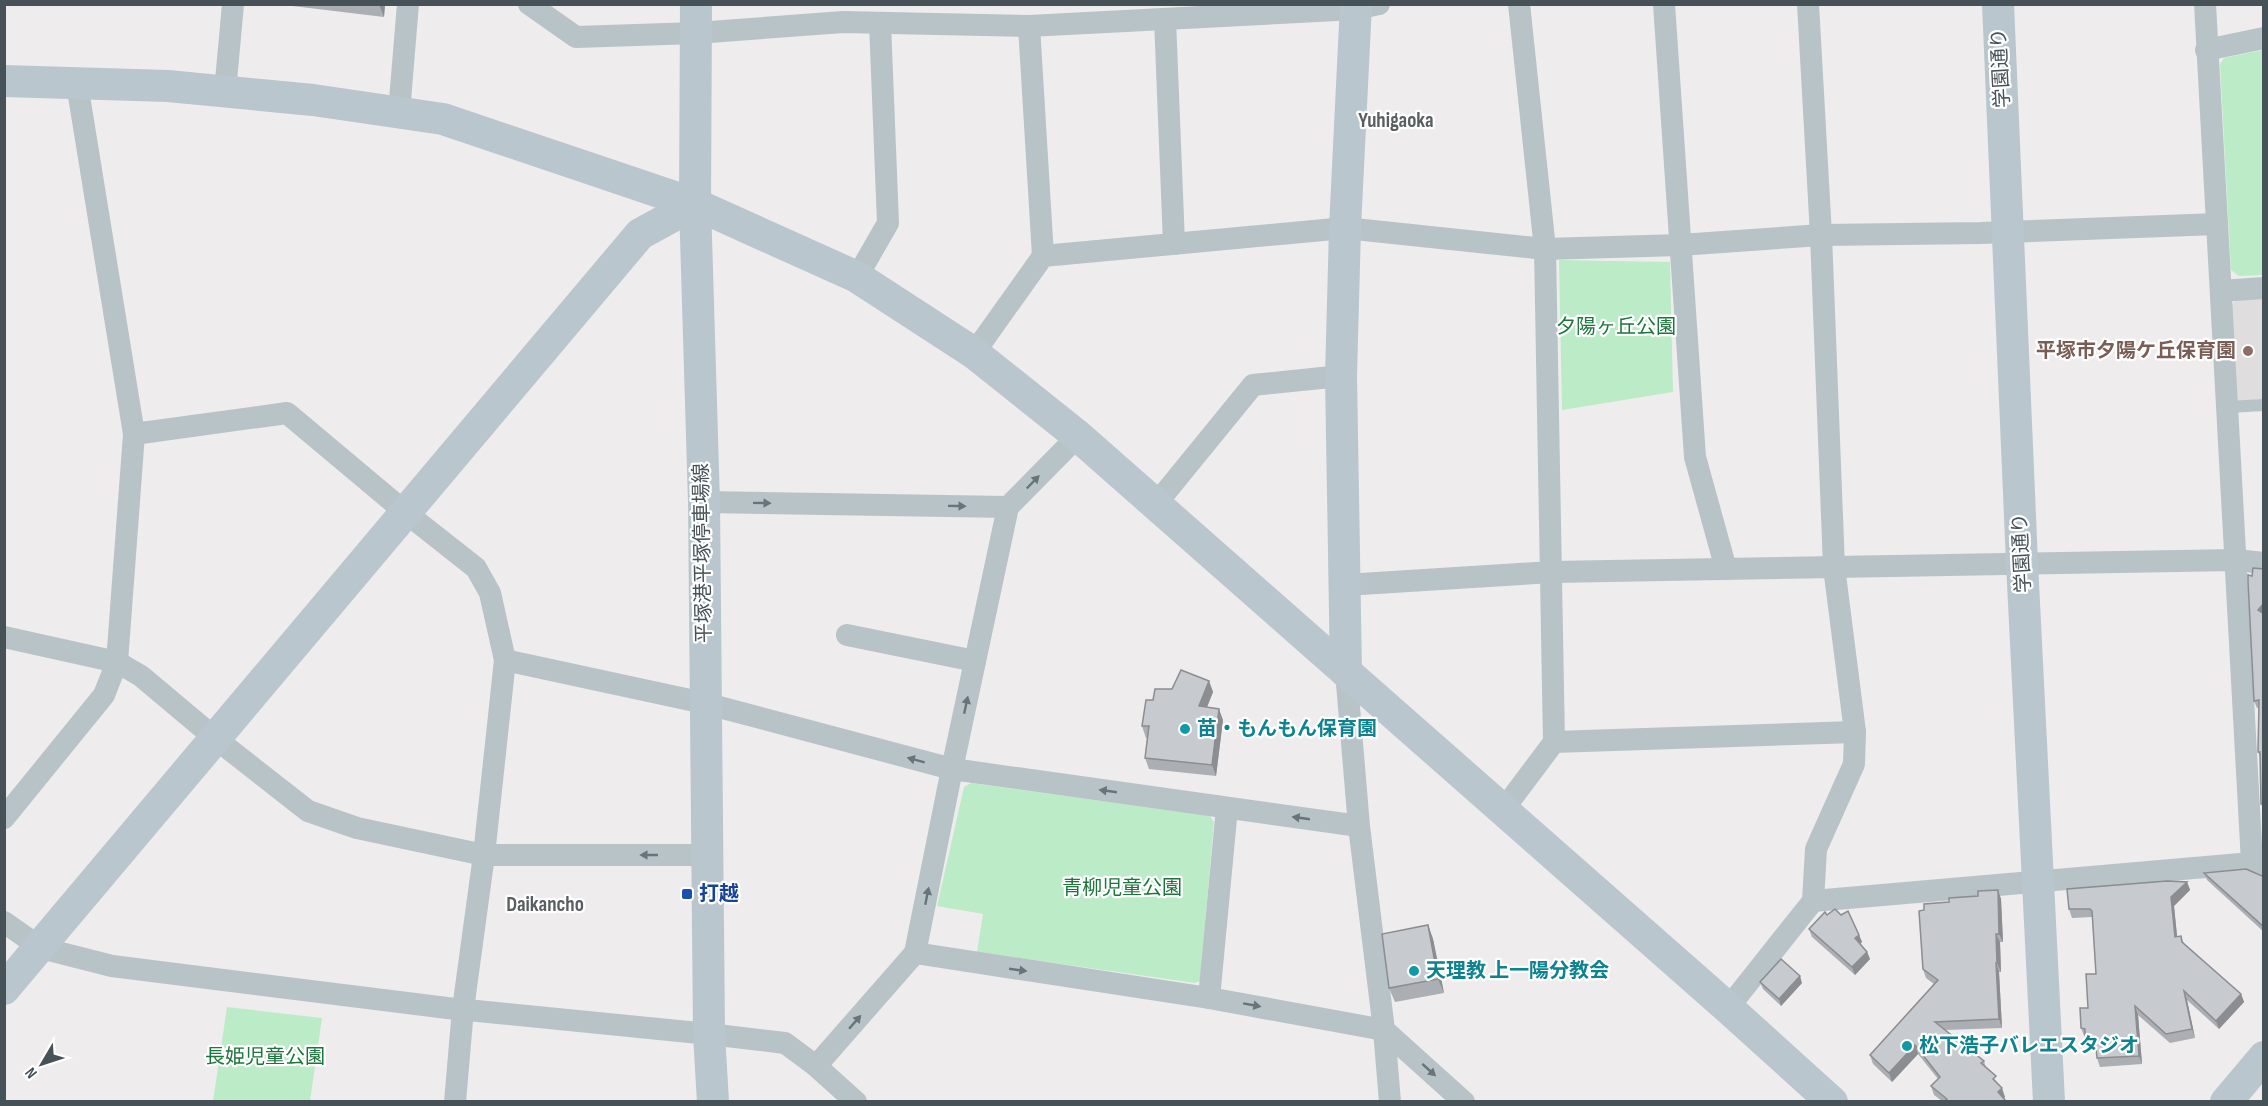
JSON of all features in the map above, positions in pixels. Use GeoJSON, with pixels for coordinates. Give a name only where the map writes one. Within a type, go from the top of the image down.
{"type":"FeatureCollection","features":[{"type":"Feature","properties":{"kind":"street"},"geometry":{"type":"LineString","coordinates":[[225,92],[233,4]]}},
{"type":"Feature","properties":{"kind":"street"},"geometry":{"type":"LineString","coordinates":[[399,112],[408,4]]}},
{"type":"Feature","properties":{"kind":"street"},"geometry":{"type":"LineString","coordinates":[[529,4],[576,37],[696,19],[844,13],[880,23],[1029,26],[1128,13],[1165,19],[1363,6],[1345,228],[1341,376],[1346,672],[1359,826],[1384,1030],[1390,1101]]}},
{"type":"Feature","properties":{"kind":"street"},"geometry":{"type":"LineString","coordinates":[[1503,810],[1554,742],[1545,249],[1519,4]]}},
{"type":"Feature","properties":{"kind":"street"},"geometry":{"type":"LineString","coordinates":[[1664,4],[1695,458],[1726,569]]}},
{"type":"Feature","properties":{"kind":"street"},"geometry":{"type":"LineString","coordinates":[[1728,1008],[1814,901],[1816,849],[1854,764],[1855,732],[1834,567],[1821,236],[1808,4]]}},
{"type":"Feature","properties":{"kind":"street","name":"学園通り"},"geometry":{"type":"LineString","coordinates":[[1998,4],[2022,563],[2049,1101]]}},
{"type":"Feature","properties":{"kind":"street"},"geometry":{"type":"LineString","coordinates":[[1814,901],[2038,881],[2258,866],[2236,560],[2205,4]]}},
{"type":"Feature","properties":{"kind":"street","name":"平塚港平塚停車場線"},"geometry":{"type":"LineString","coordinates":[[696,19],[695,204],[704,502],[704,703],[709,1034],[713,1101]]}},
{"type":"Feature","properties":{"kind":"street"},"geometry":{"type":"LineString","coordinates":[[1165,19],[1174,244]]}},
{"type":"Feature","properties":{"kind":"street"},"geometry":{"type":"LineString","coordinates":[[857,277],[888,223],[880,23]]}},
{"type":"Feature","properties":{"kind":"street"},"geometry":{"type":"LineString","coordinates":[[974,353],[1043,256],[1029,26]]}},
{"type":"Feature","properties":{"kind":"street"},"geometry":{"type":"LineString","coordinates":[[2206,50],[2264,38]]}},
{"type":"Feature","properties":{"kind":"street"},"geometry":{"type":"LineString","coordinates":[[4,81],[168,86],[313,100],[442,119],[695,204],[857,277],[974,353],[1078,436],[1832,1101]]}},
{"type":"Feature","properties":{"kind":"street"},"geometry":{"type":"LineString","coordinates":[[4,818],[104,695],[117,662],[134,434],[77,84]]}},
{"type":"Feature","properties":{"kind":"street"},"geometry":{"type":"LineString","coordinates":[[4,989],[41,948],[640,234],[695,204]]}},
{"type":"Feature","properties":{"kind":"street"},"geometry":{"type":"LineString","coordinates":[[1043,256],[1345,228],[1545,249],[1680,245],[1821,236],[2217,224]]}},
{"type":"Feature","properties":{"kind":"street"},"geometry":{"type":"LineString","coordinates":[[2221,291],[2264,288]]}},
{"type":"Feature","properties":{"kind":"street"},"geometry":{"type":"LineString","coordinates":[[1156,504],[1253,385],[1341,376]]}},
{"type":"Feature","properties":{"kind":"street"},"geometry":{"type":"LineString","coordinates":[[134,434],[287,413],[405,512],[477,568],[490,593],[505,660],[454,1101]]}},
{"type":"Feature","properties":{"kind":"street"},"geometry":{"type":"LineString","coordinates":[[816,1066],[915,953],[1008,507],[1078,436]]}},
{"type":"Feature","properties":{"kind":"street"},"geometry":{"type":"LineString","coordinates":[[704,502],[1008,507]]}},
{"type":"Feature","properties":{"kind":"street"},"geometry":{"type":"LineString","coordinates":[[1346,585],[1552,572],[2236,560],[2264,563]]}},
{"type":"Feature","properties":{"kind":"street"},"geometry":{"type":"LineString","coordinates":[[847,635],[975,661]]}},
{"type":"Feature","properties":{"kind":"street"},"geometry":{"type":"LineString","coordinates":[[4,637],[117,662],[141,676],[216,739],[308,811],[357,828],[484,855],[707,855]]}},
{"type":"Feature","properties":{"kind":"street"},"geometry":{"type":"LineString","coordinates":[[505,660],[704,703],[952,770],[1359,826]]}},
{"type":"Feature","properties":{"kind":"street"},"geometry":{"type":"LineString","coordinates":[[1554,742],[1855,732]]}},
{"type":"Feature","properties":{"kind":"street"},"geometry":{"type":"LineString","coordinates":[[1209,998],[1227,808]]}},
{"type":"Feature","properties":{"kind":"street"},"geometry":{"type":"LineString","coordinates":[[4,922],[41,948],[112,966],[463,1009],[785,1043],[856,1101]]}},
{"type":"Feature","properties":{"kind":"street"},"geometry":{"type":"LineString","coordinates":[[915,953],[1209,998],[1384,1030],[1464,1101]]}},
{"type":"Feature","properties":{"kind":"street"},"geometry":{"type":"LineString","coordinates":[[2226,1101],[2264,1057]]}},
{"type":"Feature","properties":{"kind":"lane"},"geometry":{"type":"LineString","coordinates":[[2228,407],[2264,405]]}},
{"type":"Feature","properties":{"kind":"shaded area","name":"平塚市夕陽ケ丘保育園"},"geometry":{"type":"Polygon","coordinates":[[[2263,299],[2263,401],[2239,401],[2234,396],[2230,307],[2236,300],[2263,299]]]}},
{"type":"Feature","properties":{"kind":"green space"},"geometry":{"type":"Polygon","coordinates":[[[2263,50],[2263,275],[2239,276],[2231,270],[2220,64],[2224,58],[2263,50]]]}},
{"type":"Feature","properties":{"kind":"green space","name":"夕陽ヶ丘公園"},"geometry":{"type":"Polygon","coordinates":[[[1559,260],[1670,262],[1673,392],[1562,410],[1559,260]]]}},
{"type":"Feature","properties":{"kind":"green space","name":"青柳児童公園"},"geometry":{"type":"Polygon","coordinates":[[[971,783],[1210,816],[1214,822],[1200,981],[1195,983],[977,952],[983,914],[937,906],[964,787],[971,783]]]}},
{"type":"Feature","properties":{"kind":"green space","name":"長姫児童公園"},"geometry":{"type":"Polygon","coordinates":[[[227,1007],[322,1018],[310,1101],[213,1101],[227,1007]]]}},
{"type":"Feature","properties":{"kind":"building"},"geometry":{"type":"Polygon","coordinates":[[[2253,568],[2264,569],[2264,603],[2258,610],[2264,614],[2264,804],[2261,804],[2260,752],[2258,752],[2259,700],[2254,701],[2248,581],[2248,575],[2252,576],[2253,568]]]}},
{"type":"Feature","properties":{"kind":"building","name":"苗・もんもん保育園"},"geometry":{"type":"Polygon","coordinates":[[[1181,670],[1209,681],[1199,706],[1219,709],[1212,765],[1145,758],[1149,726],[1142,726],[1146,700],[1153,700],[1155,689],[1172,689],[1181,670]]]}},
{"type":"Feature","properties":{"kind":"building"},"geometry":{"type":"Polygon","coordinates":[[[2246,869],[2264,875],[2264,927],[2204,873],[2246,869]]]}},
{"type":"Feature","properties":{"kind":"building"},"geometry":{"type":"Polygon","coordinates":[[[2167,881],[2187,882],[2171,897],[2175,937],[2181,936],[2182,942],[2241,994],[2216,1021],[2184,991],[2192,1029],[2166,1034],[2135,1006],[2139,1056],[2097,1058],[2095,1037],[2085,1037],[2085,1029],[2081,1028],[2080,1008],[2088,1008],[2086,974],[2096,974],[2092,911],[2090,909],[2069,909],[2067,889],[2167,881]]]}},
{"type":"Feature","properties":{"kind":"building"},"geometry":{"type":"Polygon","coordinates":[[[1998,890],[1999,934],[1996,934],[1996,963],[1999,1019],[1935,1022],[1984,1061],[1981,1063],[1996,1076],[1993,1079],[2002,1088],[1998,1092],[2006,1101],[1945,1101],[1947,1099],[1931,1086],[1940,1077],[1915,1045],[1889,1073],[1870,1055],[1938,980],[1923,969],[1919,911],[1924,910],[1924,904],[1949,902],[1949,898],[1978,896],[1978,891],[1998,890]]]}},
{"type":"Feature","properties":{"kind":"building"},"geometry":{"type":"Polygon","coordinates":[[[1835,909],[1841,915],[1848,911],[1859,935],[1855,938],[1867,952],[1852,967],[1809,929],[1825,912],[1827,915],[1835,909]]]}},
{"type":"Feature","properties":{"kind":"building","name":"天理教 上一陽分教会"},"geometry":{"type":"Polygon","coordinates":[[[1428,925],[1438,979],[1389,988],[1382,934],[1428,925]]]}},
{"type":"Feature","properties":{"kind":"building"},"geometry":{"type":"Polygon","coordinates":[[[1781,959],[1800,976],[1779,999],[1760,982],[1781,959]]]}},
{"type":"Feature","properties":{"kind":"place","name":"平塚市夕陽ケ丘保育園"},"geometry":{"type":"Point","coordinates":[2248,351]}},
{"type":"Feature","properties":{"kind":"place","name":"苗・もんもん保育園"},"geometry":{"type":"Point","coordinates":[1185,729]}},
{"type":"Feature","properties":{"kind":"place","name":"打越"},"geometry":{"type":"Point","coordinates":[687,894]}},
{"type":"Feature","properties":{"kind":"place","name":"天理教 上一陽分教会"},"geometry":{"type":"Point","coordinates":[1414,971]}},
{"type":"Feature","properties":{"kind":"place","name":"松下浩子バレエスタジオ"},"geometry":{"type":"Point","coordinates":[1907,1046]}},
{"type":"Feature","properties":{"kind":"district","name":"Yuhigaoka"},"geometry":{"type":"Point","coordinates":[1396,120]}},
{"type":"Feature","properties":{"kind":"district","name":"Daikancho"},"geometry":{"type":"Point","coordinates":[545,904]}}]}
